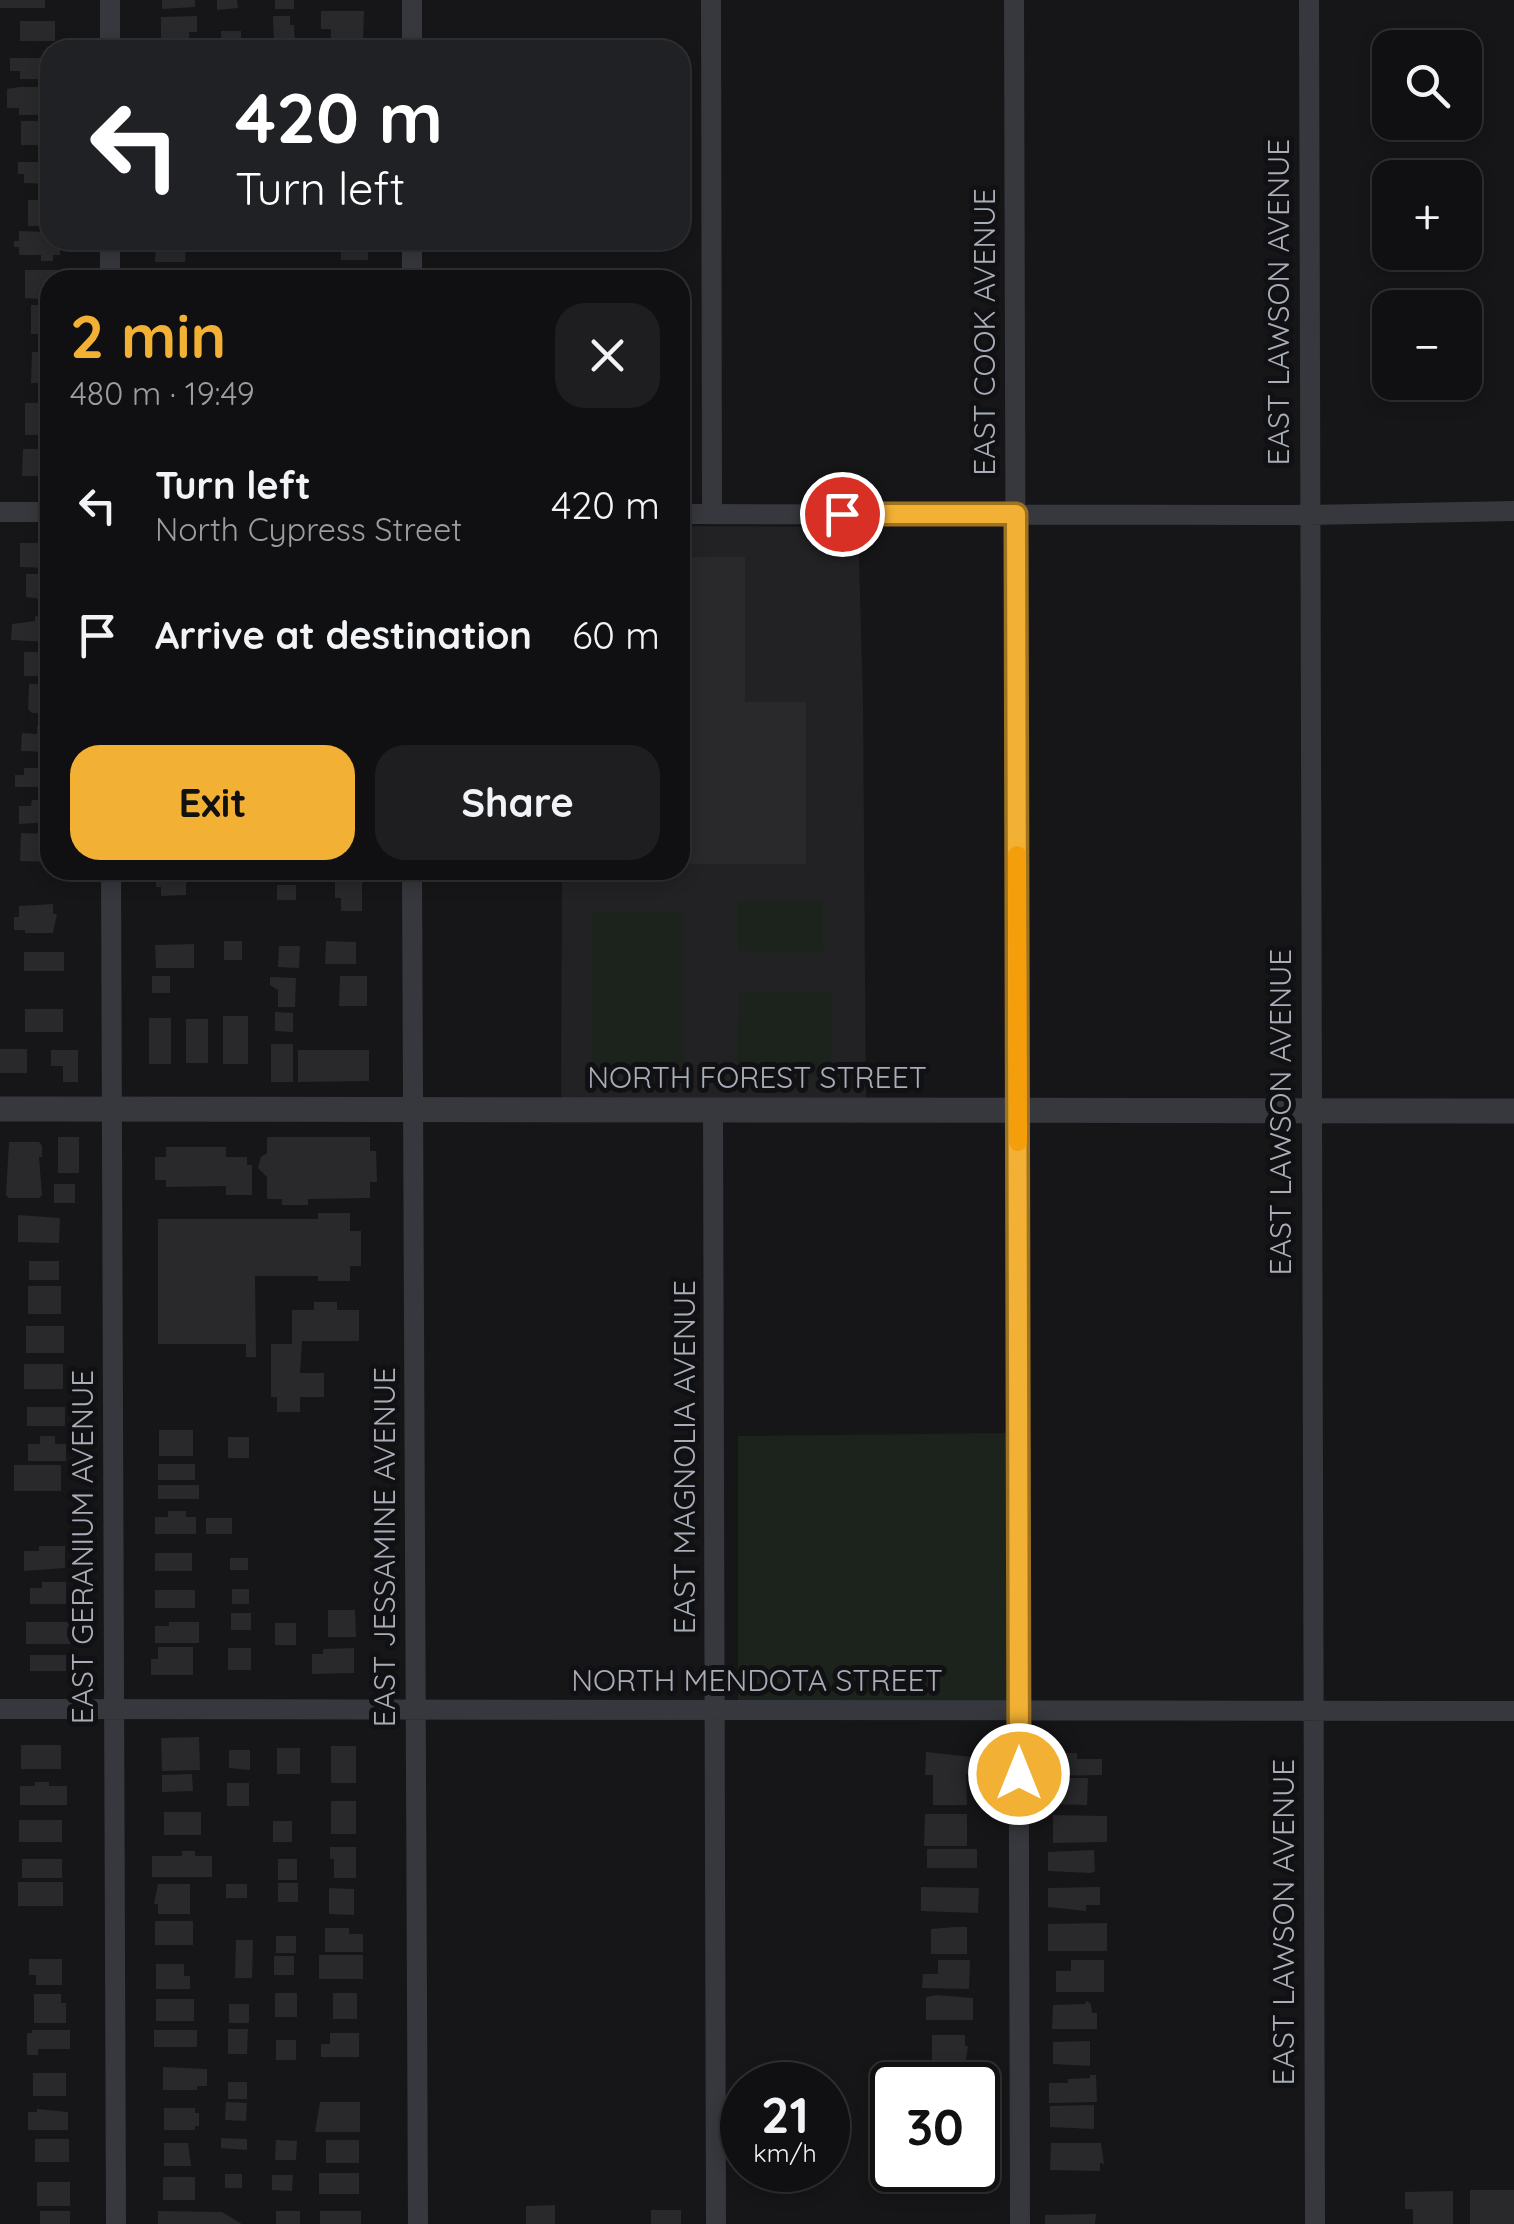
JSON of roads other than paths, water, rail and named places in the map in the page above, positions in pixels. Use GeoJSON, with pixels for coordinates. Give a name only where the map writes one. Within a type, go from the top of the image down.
{"type":"FeatureCollection","features":[{"type":"Feature","properties":{"kind":"street"},"geometry":{"type":"LineString","coordinates":[[110,0],[110,40]]}},
{"type":"Feature","properties":{"kind":"street"},"geometry":{"type":"LineString","coordinates":[[412,0],[412,40]]}},
{"type":"Feature","properties":{"kind":"street"},"geometry":{"type":"LineString","coordinates":[[711,0],[712,514]]}},
{"type":"Feature","properties":{"kind":"street","name":"EAST COOK AVENUE"},"geometry":{"type":"LineString","coordinates":[[1014,0],[1020,2224]]}},
{"type":"Feature","properties":{"kind":"street","name":"EAST LAWSON AVENUE"},"geometry":{"type":"LineString","coordinates":[[1308,0],[1315,2224]]}},
{"type":"Feature","properties":{"kind":"street"},"geometry":{"type":"LineString","coordinates":[[0,512],[40,512]]}},
{"type":"Feature","properties":{"kind":"street"},"geometry":{"type":"LineString","coordinates":[[690,514],[1514,512]]}},
{"type":"Feature","properties":{"kind":"street","name":"EAST GERANIUM AVENUE"},"geometry":{"type":"LineString","coordinates":[[111,880],[116,2224]]}},
{"type":"Feature","properties":{"kind":"street","name":"EAST JESSAMINE AVENUE"},"geometry":{"type":"LineString","coordinates":[[412,880],[418,2224]]}},
{"type":"Feature","properties":{"kind":"street","name":"NORTH FOREST STREET"},"geometry":{"type":"LineString","coordinates":[[0,1109],[1514,1111]]}},
{"type":"Feature","properties":{"kind":"street","name":"EAST MAGNOLIA AVENUE"},"geometry":{"type":"LineString","coordinates":[[714,1110],[716,2224]]}},
{"type":"Feature","properties":{"kind":"street","name":"NORTH MENDOTA STREET"},"geometry":{"type":"LineString","coordinates":[[0,1709],[1514,1711]]}}]}
